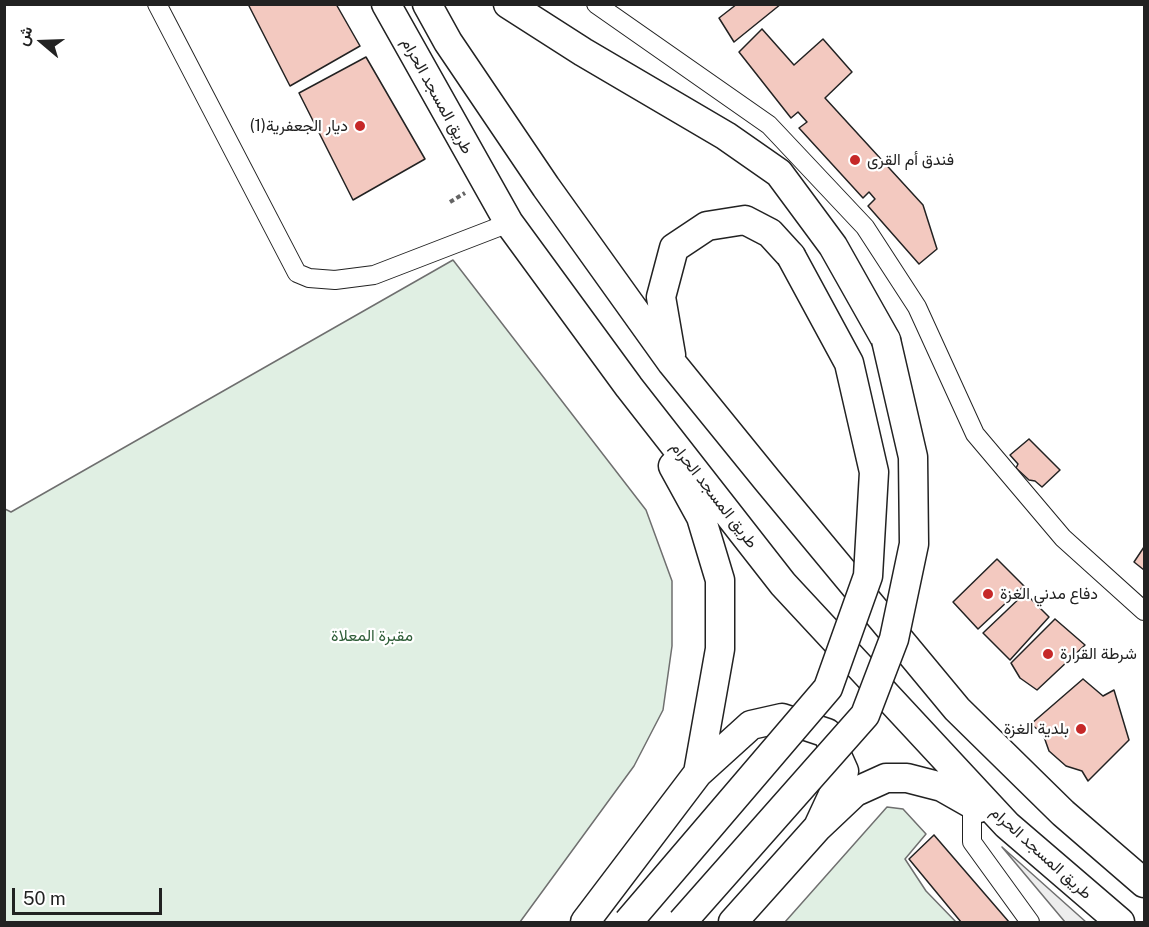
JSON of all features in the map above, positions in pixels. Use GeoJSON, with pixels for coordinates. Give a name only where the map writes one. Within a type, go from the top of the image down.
{"type":"FeatureCollection","features":[{"type":"Feature","properties":{"kind":"main road","name":"طريق المسجد الحرام"},"geometry":{"type":"LineString","coordinates":[[386,4],[509,223],[629,387],[783,584],[1006,825],[1120,922]]}},
{"type":"Feature","properties":{"kind":"main road"},"geometry":{"type":"LineString","coordinates":[[428,4],[448,42],[546,187],[672,363],[767,480],[957,709],[1063,813],[1144,884]]}},
{"type":"Feature","properties":{"kind":"main road"},"geometry":{"type":"LineString","coordinates":[[508,4],[726,136],[779,173],[833,246],[886,340],[913,457],[914,544],[894,639],[865,715],[682,922]]}},
{"type":"Feature","properties":{"kind":"main road"},"geometry":{"type":"LineString","coordinates":[[628,922],[828,688],[868,576],[874,472],[849,363],[791,256],[770,233],[745,220],[707,226],[674,248],[661,297],[672,363]]}},
{"type":"Feature","properties":{"kind":"main road"},"geometry":{"type":"LineString","coordinates":[[629,387],[701,517],[720,580],[720,649],[698,773]]}},
{"type":"Feature","properties":{"kind":"main road"},"geometry":{"type":"LineString","coordinates":[[585,922],[698,773],[751,725],[782,718],[827,733],[844,771],[818,827]]}},
{"type":"Feature","properties":{"kind":"main road"},"geometry":{"type":"LineString","coordinates":[[733,922],[818,827],[855,792],[886,778],[907,778],[942,787],[1006,825]]}},
{"type":"Feature","properties":{"kind":"street"},"geometry":{"type":"LineString","coordinates":[[157,4],[297,273],[309,278],[335,280],[374,275],[509,223]]}},
{"type":"Feature","properties":{"kind":"street"},"geometry":{"type":"LineString","coordinates":[[596,4],[769,125],[865,227],[917,308],[975,434],[1064,538],[1144,611]]}},
{"type":"Feature","properties":{"kind":"street"},"geometry":{"type":"LineString","coordinates":[[972,804],[972,842],[1030,922]]}},
{"type":"Feature","properties":{"kind":"green space","name":"مقبرة المعلاة"},"geometry":{"type":"Polygon","coordinates":[[[453,260],[646,510],[672,581],[672,646],[663,710],[634,766],[520,922],[5,922],[5,509],[11,512],[453,260]]]}},
{"type":"Feature","properties":{"kind":"green space"},"geometry":{"type":"Polygon","coordinates":[[[887,807],[903,809],[926,834],[905,859],[926,891],[956,922],[785,922],[887,807]]]}},
{"type":"Feature","properties":{"kind":"shaded area"},"geometry":{"type":"Polygon","coordinates":[[[1002,847],[1086,922],[1065,922],[1002,847]]]}},
{"type":"Feature","properties":{"kind":"building"},"geometry":{"type":"Polygon","coordinates":[[[248,4],[336,4],[360,46],[290,86],[248,4]]]}},
{"type":"Feature","properties":{"kind":"building"},"geometry":{"type":"Polygon","coordinates":[[[737,4],[781,4],[734,42],[719,18],[737,4]]]}},
{"type":"Feature","properties":{"kind":"building","name":"فندق أم القرى"},"geometry":{"type":"Polygon","coordinates":[[[762,29],[794,65],[823,39],[852,72],[825,98],[923,205],[937,249],[919,264],[868,206],[875,199],[869,192],[863,198],[799,128],[807,122],[798,112],[791,118],[739,52],[762,29]]]}},
{"type":"Feature","properties":{"kind":"building","name":"ديار الجعفرية(1)"},"geometry":{"type":"Polygon","coordinates":[[[366,57],[425,159],[353,200],[299,93],[366,57]]]}},
{"type":"Feature","properties":{"kind":"building"},"geometry":{"type":"Polygon","coordinates":[[[1029,439],[1060,470],[1042,487],[1035,481],[1029,480],[1016,468],[1018,464],[1010,455],[1029,439]]]}},
{"type":"Feature","properties":{"kind":"building"},"geometry":{"type":"Polygon","coordinates":[[[1144,547],[1144,570],[1134,562],[1144,547]]]}},
{"type":"Feature","properties":{"kind":"building","name":"دفاع مدني الغزة"},"geometry":{"type":"Polygon","coordinates":[[[997,559],[1024,586],[978,629],[953,602],[997,559]]]}},
{"type":"Feature","properties":{"kind":"building"},"geometry":{"type":"Polygon","coordinates":[[[1025,593],[1049,617],[1010,660],[983,633],[1025,593]]]}},
{"type":"Feature","properties":{"kind":"building","name":"شرطة القرارة"},"geometry":{"type":"Polygon","coordinates":[[[1055,619],[1085,645],[1037,690],[1020,678],[1011,663],[1055,619]]]}},
{"type":"Feature","properties":{"kind":"building","name":"بلدية الغزة"},"geometry":{"type":"Polygon","coordinates":[[[1083,679],[1103,696],[1114,690],[1129,740],[1088,781],[1082,771],[1066,766],[1049,751],[1043,734],[1031,724],[1083,679]]]}},
{"type":"Feature","properties":{"kind":"building"},"geometry":{"type":"Polygon","coordinates":[[[934,835],[1009,922],[961,922],[909,859],[934,835]]]}},
{"type":"Feature","properties":{"kind":"place","name":"ديار الجعفرية(1)"},"geometry":{"type":"Point","coordinates":[360,126]}},
{"type":"Feature","properties":{"kind":"place","name":"فندق أم القرى"},"geometry":{"type":"Point","coordinates":[855,160]}},
{"type":"Feature","properties":{"kind":"place","name":"دفاع مدني الغزة"},"geometry":{"type":"Point","coordinates":[988,594]}},
{"type":"Feature","properties":{"kind":"place","name":"شرطة القرارة"},"geometry":{"type":"Point","coordinates":[1048,654]}},
{"type":"Feature","properties":{"kind":"place","name":"بلدية الغزة"},"geometry":{"type":"Point","coordinates":[1081,729]}}]}
